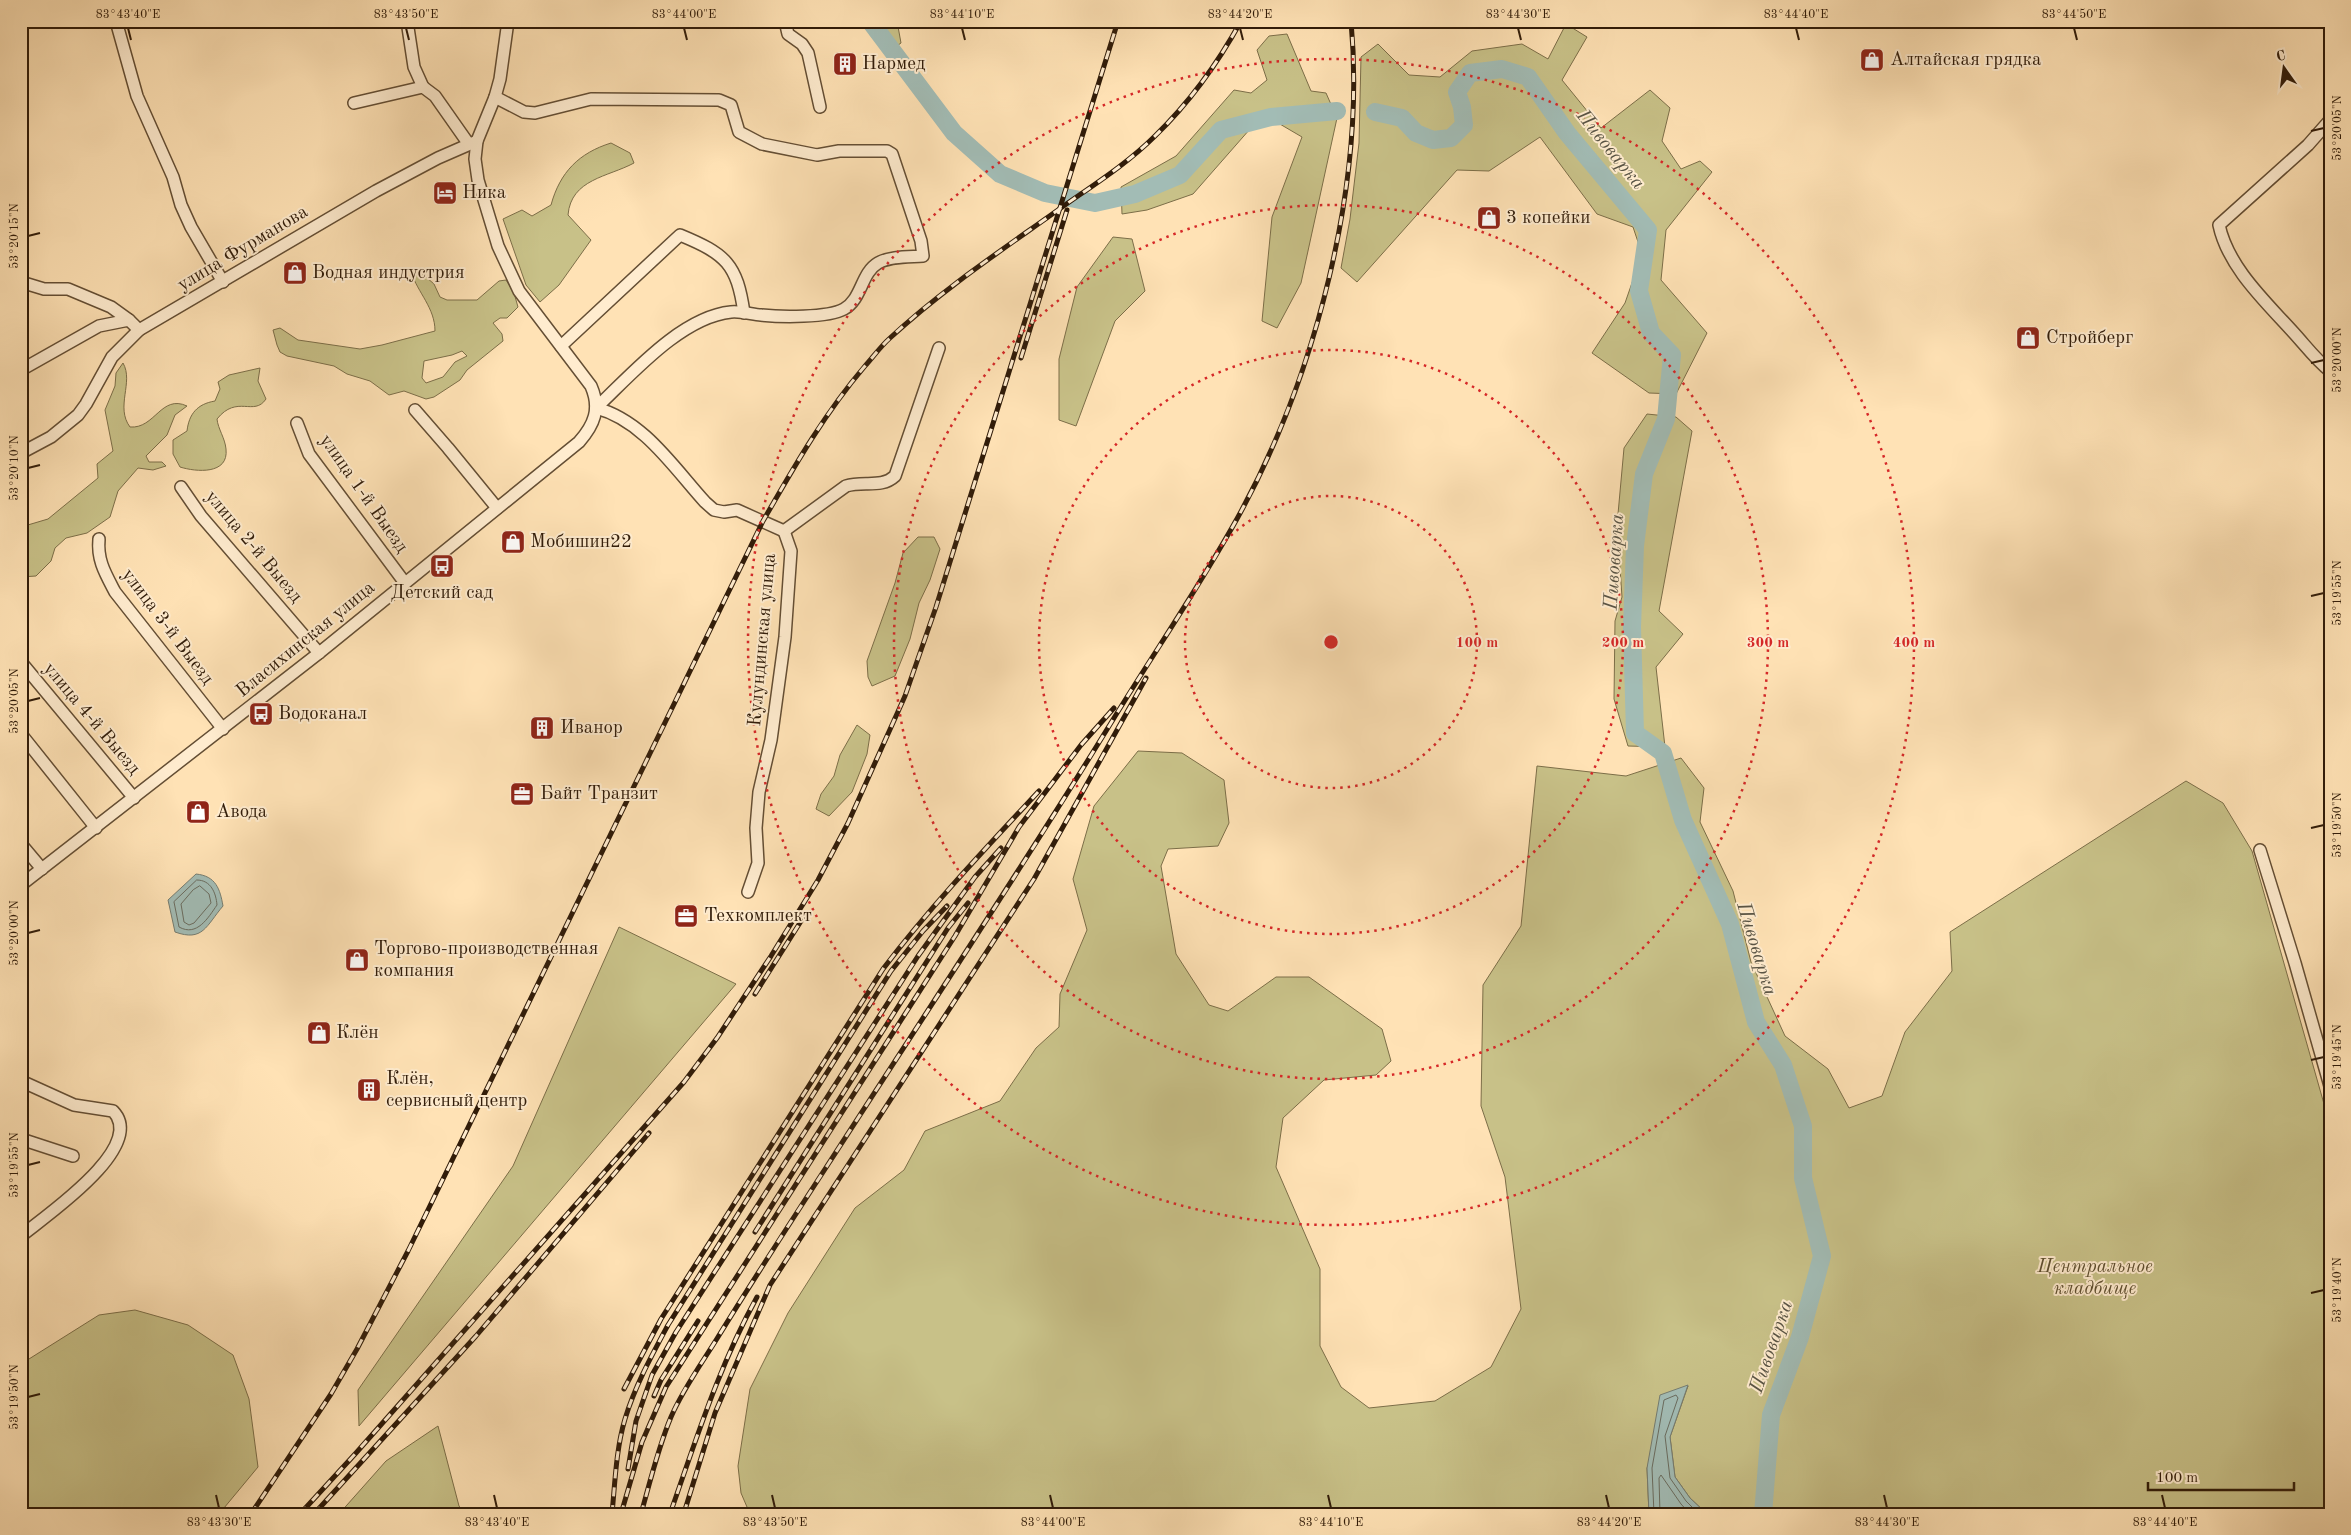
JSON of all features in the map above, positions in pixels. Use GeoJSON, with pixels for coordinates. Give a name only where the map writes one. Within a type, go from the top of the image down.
{"type":"FeatureCollection","features":[{"type":"Feature","properties":{"kind":"street"},"geometry":{"type":"LineString","coordinates":[[116,21],[137,96],[173,177],[182,205],[195,235],[222,282]]}},
{"type":"Feature","properties":{"kind":"street"},"geometry":{"type":"LineString","coordinates":[[407,21],[414,68],[423,87],[435,96],[472,142],[484,204],[507,268],[530,308],[591,386],[596,396],[596,408],[613,412],[634,426],[714,510],[724,512],[737,510],[784,530]]}},
{"type":"Feature","properties":{"kind":"street"},"geometry":{"type":"LineString","coordinates":[[472,142],[496,97],[508,21]]}},
{"type":"Feature","properties":{"kind":"street"},"geometry":{"type":"LineString","coordinates":[[785,21],[788,34],[802,44],[808,53],[820,107]]}},
{"type":"Feature","properties":{"kind":"street"},"geometry":{"type":"LineString","coordinates":[[354,103],[423,87]]}},
{"type":"Feature","properties":{"kind":"street","name":"Власихинская улица"},"geometry":{"type":"LineString","coordinates":[[21,886],[319,653],[579,442],[594,422],[596,408],[676,337],[708,316],[732,311],[764,315],[830,313],[844,308],[855,298],[870,270],[878,263],[890,259],[923,256],[922,241],[892,154],[888,151],[839,151],[817,155],[762,144],[739,132],[731,105],[719,100],[591,99],[535,113],[524,112],[496,97]]}},
{"type":"Feature","properties":{"kind":"street"},"geometry":{"type":"LineString","coordinates":[[2330,120],[2308,145],[2219,225],[2222,238],[2233,259],[2258,293],[2330,371]]}},
{"type":"Feature","properties":{"kind":"street","name":"улица Фурманова"},"geometry":{"type":"LineString","coordinates":[[21,452],[51,437],[78,414],[86,404],[112,357],[139,330],[376,191],[472,142]]}},
{"type":"Feature","properties":{"kind":"street"},"geometry":{"type":"LineString","coordinates":[[561,346],[680,235],[706,246],[733,268],[740,284],[744,313]]}},
{"type":"Feature","properties":{"kind":"street"},"geometry":{"type":"LineString","coordinates":[[21,282],[44,288],[68,289],[111,307],[139,330]]}},
{"type":"Feature","properties":{"kind":"street"},"geometry":{"type":"LineString","coordinates":[[21,370],[100,326],[129,320]]}},
{"type":"Feature","properties":{"kind":"street","name":"Кулундинская улица"},"geometry":{"type":"LineString","coordinates":[[748,892],[758,863],[756,828],[759,792],[771,740],[785,638],[791,551],[784,530],[846,486],[854,484],[883,484],[896,476],[939,348]]}},
{"type":"Feature","properties":{"kind":"street"},"geometry":{"type":"LineString","coordinates":[[415,410],[497,508]]}},
{"type":"Feature","properties":{"kind":"street","name":"улица 1-й Выезд"},"geometry":{"type":"LineString","coordinates":[[297,423],[308,454],[405,583]]}},
{"type":"Feature","properties":{"kind":"street","name":"улица 2-й Выезд"},"geometry":{"type":"LineString","coordinates":[[181,487],[201,516],[319,653]]}},
{"type":"Feature","properties":{"kind":"street","name":"улица 3-й Выезд"},"geometry":{"type":"LineString","coordinates":[[99,539],[98,554],[103,569],[115,592],[223,729]]}},
{"type":"Feature","properties":{"kind":"street","name":"улица 4-й Выезд"},"geometry":{"type":"LineString","coordinates":[[21,662],[134,798]]}},
{"type":"Feature","properties":{"kind":"street"},"geometry":{"type":"LineString","coordinates":[[21,734],[96,828]]}},
{"type":"Feature","properties":{"kind":"street"},"geometry":{"type":"LineString","coordinates":[[21,844],[42,870]]}},
{"type":"Feature","properties":{"kind":"street"},"geometry":{"type":"LineString","coordinates":[[2260,850],[2330,1086]]}},
{"type":"Feature","properties":{"kind":"street"},"geometry":{"type":"LineString","coordinates":[[21,1081],[74,1104],[112,1111],[116,1115],[119,1132],[114,1149],[95,1174],[21,1236]]}},
{"type":"Feature","properties":{"kind":"street"},"geometry":{"type":"LineString","coordinates":[[21,1138],[73,1156]]}},
{"type":"Feature","properties":{"kind":"green space"},"geometry":{"type":"Polygon","coordinates":[[[866,21],[897,21],[901,43],[887,53],[870,35],[866,21]]]}},
{"type":"Feature","properties":{"kind":"green space"},"geometry":{"type":"Polygon","coordinates":[[[1566,24],[1587,37],[1562,80],[1601,128],[1650,90],[1670,108],[1662,141],[1681,169],[1700,161],[1712,172],[1666,230],[1661,280],[1707,333],[1676,394],[1649,393],[1592,353],[1625,303],[1642,254],[1633,227],[1597,214],[1540,137],[1489,171],[1457,170],[1357,282],[1341,268],[1350,219],[1359,143],[1361,57],[1378,44],[1409,75],[1440,77],[1472,51],[1522,44],[1548,59],[1566,24]]]}},
{"type":"Feature","properties":{"kind":"green space"},"geometry":{"type":"Polygon","coordinates":[[[1287,34],[1311,91],[1326,93],[1337,118],[1301,283],[1277,328],[1262,321],[1272,217],[1302,137],[1273,120],[1250,129],[1193,194],[1147,210],[1122,214],[1121,187],[1176,156],[1234,90],[1251,93],[1267,80],[1257,50],[1269,36],[1287,34]]]}},
{"type":"Feature","properties":{"kind":"green space"},"geometry":{"type":"Polygon","coordinates":[[[611,143],[630,153],[634,163],[592,181],[583,186],[576,194],[568,215],[591,240],[559,285],[540,302],[526,285],[503,219],[522,210],[532,216],[551,205],[560,183],[572,165],[589,152],[611,143]]]}},
{"type":"Feature","properties":{"kind":"green space"},"geometry":{"type":"Polygon","coordinates":[[[1113,237],[1132,239],[1145,291],[1115,321],[1076,426],[1059,420],[1059,359],[1077,287],[1113,237]]]}},
{"type":"Feature","properties":{"kind":"green space"},"geometry":{"type":"Polygon","coordinates":[[[418,270],[434,284],[440,297],[447,300],[477,300],[499,281],[506,280],[514,293],[518,307],[507,318],[500,318],[493,323],[502,334],[503,341],[467,370],[460,380],[434,397],[426,399],[404,391],[389,395],[370,381],[347,374],[334,366],[287,356],[280,352],[273,330],[280,328],[298,340],[360,349],[435,331],[432,315],[411,272],[418,270]],[[462,351],[424,361],[422,378],[426,383],[443,377],[455,362],[467,356],[462,351]]]}},
{"type":"Feature","properties":{"kind":"green space"},"geometry":{"type":"Polygon","coordinates":[[[123,363],[127,378],[124,411],[130,427],[146,423],[171,404],[187,406],[175,415],[167,435],[146,456],[149,462],[162,462],[166,466],[153,470],[138,468],[118,491],[110,517],[87,533],[66,538],[55,548],[51,561],[36,576],[21,577],[21,527],[48,519],[98,478],[97,464],[113,451],[105,410],[115,386],[116,373],[123,363]]]}},
{"type":"Feature","properties":{"kind":"green space"},"geometry":{"type":"Polygon","coordinates":[[[260,368],[258,381],[266,399],[256,406],[231,408],[217,419],[226,449],[226,457],[222,463],[210,470],[194,470],[180,467],[173,454],[173,440],[187,431],[192,415],[199,407],[215,401],[220,389],[218,382],[229,375],[260,368]]]}},
{"type":"Feature","properties":{"kind":"green space"},"geometry":{"type":"Polygon","coordinates":[[[1647,414],[1676,417],[1692,431],[1659,611],[1683,634],[1656,667],[1665,747],[1628,746],[1614,699],[1615,621],[1622,597],[1617,525],[1624,448],[1647,414]]]}},
{"type":"Feature","properties":{"kind":"green space"},"geometry":{"type":"Polygon","coordinates":[[[918,537],[934,537],[940,549],[930,580],[919,603],[910,639],[895,676],[872,686],[868,677],[867,661],[895,583],[903,553],[918,537]]]}},
{"type":"Feature","properties":{"kind":"green space"},"geometry":{"type":"Polygon","coordinates":[[[857,725],[870,735],[867,754],[852,792],[829,816],[816,809],[821,794],[834,776],[840,755],[857,725]]]}},
{"type":"Feature","properties":{"kind":"green space","name":"Центральное кладбище"},"geometry":{"type":"Polygon","coordinates":[[[1138,751],[1182,753],[1224,780],[1229,823],[1218,846],[1168,849],[1161,866],[1176,954],[1209,1005],[1228,1011],[1276,977],[1309,977],[1382,1029],[1391,1061],[1376,1075],[1324,1080],[1283,1118],[1276,1167],[1320,1269],[1320,1346],[1341,1387],[1369,1408],[1435,1401],[1491,1367],[1521,1309],[1505,1177],[1481,1106],[1483,985],[1521,926],[1537,766],[1626,776],[1681,758],[1704,788],[1700,822],[1733,891],[1751,962],[1785,1036],[1828,1069],[1849,1108],[1882,1096],[1905,1032],[1952,971],[1950,932],[2186,781],[2223,803],[2252,851],[2330,1125],[2330,1514],[1707,1514],[1690,1498],[1675,1477],[1670,1437],[1688,1386],[1647,1468],[1649,1514],[750,1514],[741,1493],[738,1466],[750,1389],[788,1313],[855,1208],[904,1170],[925,1131],[1000,1101],[1036,1048],[1059,1027],[1060,994],[1087,930],[1073,879],[1094,806],[1138,751]]]}},
{"type":"Feature","properties":{"kind":"green space"},"geometry":{"type":"Polygon","coordinates":[[[619,927],[736,984],[359,1426],[358,1390],[513,1166],[619,927]]]}},
{"type":"Feature","properties":{"kind":"green space"},"geometry":{"type":"Polygon","coordinates":[[[135,1310],[188,1325],[233,1355],[249,1399],[258,1467],[219,1514],[21,1514],[21,1364],[99,1315],[135,1310]]]}},
{"type":"Feature","properties":{"kind":"green space"},"geometry":{"type":"Polygon","coordinates":[[[438,1426],[459,1506],[465,1514],[339,1514],[386,1461],[438,1426]]]}},
{"type":"Feature","properties":{"kind":"water"},"geometry":{"type":"Polygon","coordinates":[[[196,874],[208,877],[216,884],[223,906],[203,930],[192,935],[184,935],[175,932],[168,900],[196,874]]]}},
{"type":"Feature","properties":{"kind":"water"},"geometry":{"type":"Polygon","coordinates":[[[1688,1385],[1670,1437],[1675,1477],[1690,1498],[1707,1514],[1649,1514],[1647,1468],[1660,1395],[1688,1385]]]}},
{"type":"Feature","properties":{"kind":"waterway","name":"Пивоварка"},"geometry":{"type":"LineString","coordinates":[[870,21],[954,133],[1000,174],[1045,193],[1095,203],[1135,194],[1180,175],[1221,130],[1271,117],[1337,111]]}},
{"type":"Feature","properties":{"kind":"waterway","name":"Пивоварка"},"geometry":{"type":"LineString","coordinates":[[1375,112],[1402,118],[1416,133],[1433,140],[1451,138],[1464,125],[1462,107],[1457,92],[1470,73],[1502,69],[1528,77],[1567,133],[1648,230],[1639,291],[1651,333],[1672,355],[1666,419],[1644,474],[1635,546],[1632,627],[1635,733],[1663,753],[1683,820],[1730,924],[1756,1022],[1783,1065],[1803,1126],[1803,1178],[1822,1256],[1800,1337],[1771,1415],[1763,1514]]}},
{"type":"Feature","properties":{"kind":"railway"},"geometry":{"type":"LineString","coordinates":[[300,1514],[684,1082],[717,1038],[818,880],[848,823],[905,696],[936,607],[1118,21]]}},
{"type":"Feature","properties":{"kind":"railway"},"geometry":{"type":"LineString","coordinates":[[251,1514],[331,1394],[357,1349],[408,1251],[763,521],[823,422],[850,384],[877,352],[911,320],[975,269],[1100,181],[1145,146],[1180,110],[1202,82],[1223,52],[1241,21]]}},
{"type":"Feature","properties":{"kind":"railway"},"geometry":{"type":"LineString","coordinates":[[641,1514],[666,1429],[687,1386],[972,943],[1193,593],[1238,517],[1266,462],[1291,402],[1312,340],[1329,276],[1342,212],[1351,147],[1354,83],[1351,21]]}},
{"type":"Feature","properties":{"kind":"railway"},"geometry":{"type":"LineString","coordinates":[[1021,358],[1067,210]]}},
{"type":"Feature","properties":{"kind":"railway"},"geometry":{"type":"LineString","coordinates":[[684,1513],[715,1413],[770,1285],[1034,879],[1146,678]]}},
{"type":"Feature","properties":{"kind":"railway"},"geometry":{"type":"LineString","coordinates":[[621,1514],[642,1442],[666,1387],[955,936],[1019,827],[1081,745],[1114,708]]}},
{"type":"Feature","properties":{"kind":"railway"},"geometry":{"type":"LineString","coordinates":[[624,1389],[661,1319],[883,969],[939,900],[1039,791]]}},
{"type":"Feature","properties":{"kind":"railway"},"geometry":{"type":"LineString","coordinates":[[628,1469],[636,1421],[652,1375],[676,1332],[918,956],[975,877],[1001,848]]}},
{"type":"Feature","properties":{"kind":"railway"},"geometry":{"type":"LineString","coordinates":[[755,1232],[948,928],[968,903]]}},
{"type":"Feature","properties":{"kind":"railway"},"geometry":{"type":"LineString","coordinates":[[612,1514],[618,1454],[625,1419],[639,1383],[668,1325],[891,971],[923,931],[947,906]]}},
{"type":"Feature","properties":{"kind":"railway"},"geometry":{"type":"LineString","coordinates":[[755,994],[803,918]]}},
{"type":"Feature","properties":{"kind":"railway"},"geometry":{"type":"LineString","coordinates":[[314,1514],[476,1336],[649,1133]]}},
{"type":"Feature","properties":{"kind":"railway"},"geometry":{"type":"LineString","coordinates":[[671,1511],[720,1376],[743,1323],[757,1297]]}},
{"type":"Feature","properties":{"kind":"railway"},"geometry":{"type":"LineString","coordinates":[[654,1396],[661,1380],[698,1321]]}},
{"type":"Feature","properties":{"kind":"place","name":"Алтайская грядка"},"geometry":{"type":"Point","coordinates":[1872,60]}},
{"type":"Feature","properties":{"kind":"place","name":"Нармед"},"geometry":{"type":"Point","coordinates":[845,64]}},
{"type":"Feature","properties":{"kind":"place","name":"Ника"},"geometry":{"type":"Point","coordinates":[445,193]}},
{"type":"Feature","properties":{"kind":"place","name":"3 копейки"},"geometry":{"type":"Point","coordinates":[1489,218]}},
{"type":"Feature","properties":{"kind":"place","name":"Водная индустрия"},"geometry":{"type":"Point","coordinates":[295,273]}},
{"type":"Feature","properties":{"kind":"place","name":"Стройберг"},"geometry":{"type":"Point","coordinates":[2028,338]}},
{"type":"Feature","properties":{"kind":"place","name":"Мобишин22"},"geometry":{"type":"Point","coordinates":[513,542]}},
{"type":"Feature","properties":{"kind":"place","name":"Детский сад"},"geometry":{"type":"Point","coordinates":[442,566]}},
{"type":"Feature","properties":{"kind":"place","name":"Водоканал"},"geometry":{"type":"Point","coordinates":[261,714]}},
{"type":"Feature","properties":{"kind":"place","name":"Иванор"},"geometry":{"type":"Point","coordinates":[542,728]}},
{"type":"Feature","properties":{"kind":"place","name":"Байт Транзит"},"geometry":{"type":"Point","coordinates":[522,794]}},
{"type":"Feature","properties":{"kind":"place","name":"Авода"},"geometry":{"type":"Point","coordinates":[198,812]}},
{"type":"Feature","properties":{"kind":"place","name":"Техкомплект"},"geometry":{"type":"Point","coordinates":[686,916]}},
{"type":"Feature","properties":{"kind":"place","name":"Торгово-производственная компания"},"geometry":{"type":"Point","coordinates":[357,960]}},
{"type":"Feature","properties":{"kind":"place","name":"Клён"},"geometry":{"type":"Point","coordinates":[319,1033]}},
{"type":"Feature","properties":{"kind":"place","name":"Клён, сервисный центр"},"geometry":{"type":"Point","coordinates":[369,1090]}}]}
